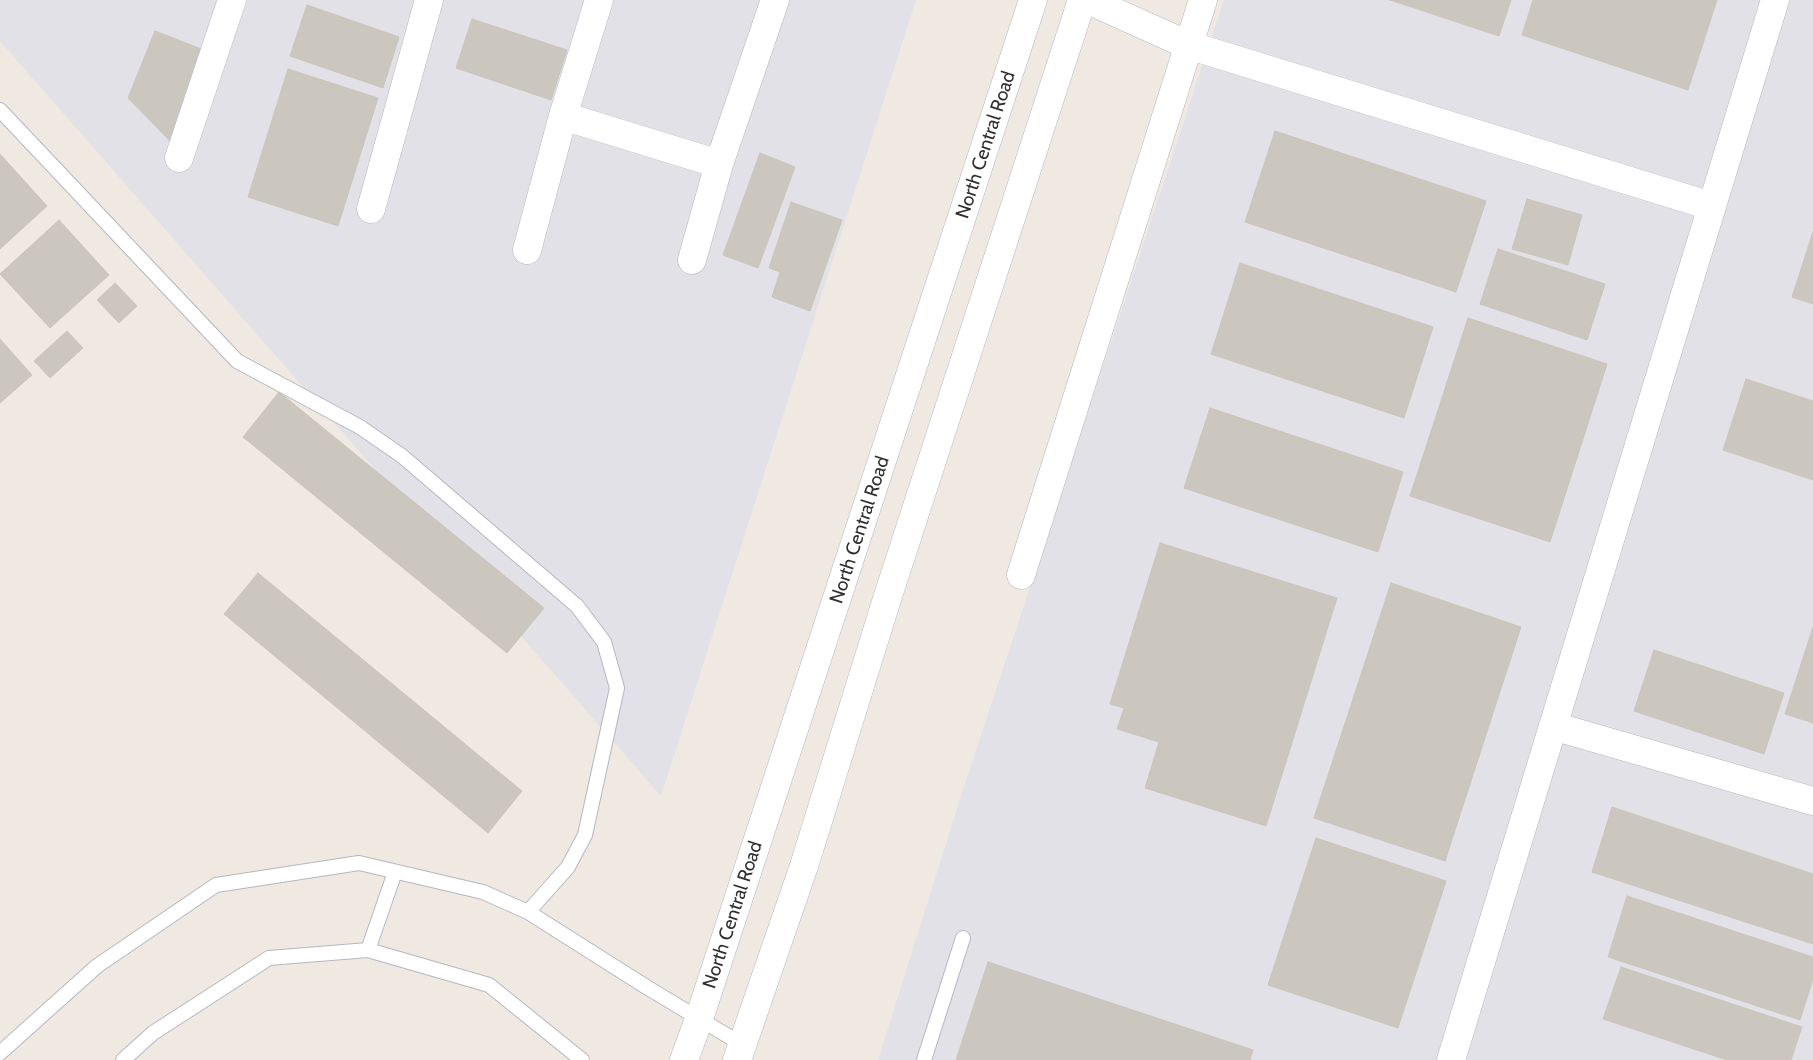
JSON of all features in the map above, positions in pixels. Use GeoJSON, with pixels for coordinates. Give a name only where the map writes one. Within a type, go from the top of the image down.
{"type":"FeatureCollection","features":[{"type":"Feature","properties":{"kind":"street"},"geometry":{"type":"LineString","coordinates":[[178,158],[232,0]]}},
{"type":"Feature","properties":{"kind":"street"},"geometry":{"type":"LineString","coordinates":[[371,209],[429,0]]}},
{"type":"Feature","properties":{"kind":"street"},"geometry":{"type":"LineString","coordinates":[[527,250],[563,116],[599,0]]}},
{"type":"Feature","properties":{"kind":"street"},"geometry":{"type":"LineString","coordinates":[[692,260],[719,164],[775,0]]}},
{"type":"Feature","properties":{"kind":"street","name":"North Central Road"},"geometry":{"type":"LineString","coordinates":[[684,1060],[1033,0]]}},
{"type":"Feature","properties":{"kind":"street"},"geometry":{"type":"LineString","coordinates":[[740,1053],[804,866],[886,602],[1082,0]]}},
{"type":"Feature","properties":{"kind":"street"},"geometry":{"type":"LineString","coordinates":[[1088,0],[1188,45],[1711,206]]}},
{"type":"Feature","properties":{"kind":"street"},"geometry":{"type":"LineString","coordinates":[[1021,574],[1203,0]]}},
{"type":"Feature","properties":{"kind":"street"},"geometry":{"type":"LineString","coordinates":[[1451,1060],[1775,0]]}},
{"type":"Feature","properties":{"kind":"street"},"geometry":{"type":"LineString","coordinates":[[563,116],[719,164]]}},
{"type":"Feature","properties":{"kind":"street"},"geometry":{"type":"LineString","coordinates":[[1553,726],[1813,801]]}},
{"type":"Feature","properties":{"kind":"lane"},"geometry":{"type":"LineString","coordinates":[[0,110],[237,361],[360,427],[402,456],[577,606],[604,642],[617,688],[585,835],[568,867],[528,912]]}},
{"type":"Feature","properties":{"kind":"lane"},"geometry":{"type":"LineString","coordinates":[[0,1053],[97,966],[216,885],[359,863],[483,892],[528,912],[699,1019],[740,1053]]}},
{"type":"Feature","properties":{"kind":"lane"},"geometry":{"type":"LineString","coordinates":[[368,950],[396,872]]}},
{"type":"Feature","properties":{"kind":"lane"},"geometry":{"type":"LineString","coordinates":[[924,1060],[963,938]]}},
{"type":"Feature","properties":{"kind":"lane"},"geometry":{"type":"LineString","coordinates":[[123,1060],[153,1033],[269,958],[368,950],[489,985],[582,1060]]}},
{"type":"Feature","properties":{"kind":"shaded area"},"geometry":{"type":"Polygon","coordinates":[[[0,0],[916,0],[661,796],[0,41],[0,0]]]}},
{"type":"Feature","properties":{"kind":"shaded area"},"geometry":{"type":"Polygon","coordinates":[[[1224,0],[1813,0],[1813,1060],[878,1060],[961,796],[1224,0]]]}},
{"type":"Feature","properties":{"kind":"building"},"geometry":{"type":"Polygon","coordinates":[[[1390,0],[1511,0],[1499,36],[1390,0]]]}},
{"type":"Feature","properties":{"kind":"building"},"geometry":{"type":"Polygon","coordinates":[[[1533,0],[1717,0],[1688,90],[1522,35],[1533,0]]]}},
{"type":"Feature","properties":{"kind":"building"},"geometry":{"type":"Polygon","coordinates":[[[307,5],[399,37],[383,88],[290,56],[307,5]]]}},
{"type":"Feature","properties":{"kind":"building"},"geometry":{"type":"Polygon","coordinates":[[[472,19],[567,50],[551,100],[456,68],[472,19]]]}},
{"type":"Feature","properties":{"kind":"building"},"geometry":{"type":"Polygon","coordinates":[[[155,31],[209,52],[174,145],[128,98],[155,31]]]}},
{"type":"Feature","properties":{"kind":"building"},"geometry":{"type":"Polygon","coordinates":[[[288,69],[378,98],[338,226],[248,197],[288,69]]]}},
{"type":"Feature","properties":{"kind":"building"},"geometry":{"type":"Polygon","coordinates":[[[1275,131],[1486,201],[1456,292],[1245,222],[1275,131]]]}},
{"type":"Feature","properties":{"kind":"building"},"geometry":{"type":"Polygon","coordinates":[[[760,153],[795,167],[758,268],[723,255],[760,153]]]}},
{"type":"Feature","properties":{"kind":"building"},"geometry":{"type":"Polygon","coordinates":[[[0,154],[47,206],[0,249],[0,154]]]}},
{"type":"Feature","properties":{"kind":"building"},"geometry":{"type":"Polygon","coordinates":[[[1527,199],[1582,215],[1568,265],[1512,249],[1527,199]]]}},
{"type":"Feature","properties":{"kind":"building"},"geometry":{"type":"Polygon","coordinates":[[[791,202],[842,220],[810,311],[772,297],[780,272],[769,268],[791,202]]]}},
{"type":"Feature","properties":{"kind":"building"},"geometry":{"type":"Polygon","coordinates":[[[59,220],[109,275],[50,328],[0,274],[59,220]]]}},
{"type":"Feature","properties":{"kind":"building"},"geometry":{"type":"Polygon","coordinates":[[[1813,232],[1813,304],[1792,297],[1813,232]]]}},
{"type":"Feature","properties":{"kind":"building"},"geometry":{"type":"Polygon","coordinates":[[[1498,249],[1605,284],[1587,340],[1480,304],[1498,249]]]}},
{"type":"Feature","properties":{"kind":"building"},"geometry":{"type":"Polygon","coordinates":[[[1240,263],[1433,327],[1404,418],[1211,354],[1240,263]]]}},
{"type":"Feature","properties":{"kind":"building"},"geometry":{"type":"Polygon","coordinates":[[[115,283],[137,306],[119,323],[97,300],[115,283]]]}},
{"type":"Feature","properties":{"kind":"building"},"geometry":{"type":"Polygon","coordinates":[[[1468,318],[1607,364],[1550,542],[1410,496],[1468,318]]]}},
{"type":"Feature","properties":{"kind":"building"},"geometry":{"type":"Polygon","coordinates":[[[67,331],[83,348],[50,378],[34,361],[67,331]]]}},
{"type":"Feature","properties":{"kind":"building"},"geometry":{"type":"Polygon","coordinates":[[[0,339],[32,375],[0,403],[0,339]]]}},
{"type":"Feature","properties":{"kind":"building"},"geometry":{"type":"Polygon","coordinates":[[[1746,379],[1813,401],[1813,480],[1723,450],[1746,379]]]}},
{"type":"Feature","properties":{"kind":"building"},"geometry":{"type":"Polygon","coordinates":[[[279,392],[544,608],[507,653],[243,437],[279,392]]]}},
{"type":"Feature","properties":{"kind":"building"},"geometry":{"type":"Polygon","coordinates":[[[1210,408],[1403,472],[1378,552],[1184,488],[1210,408]]]}},
{"type":"Feature","properties":{"kind":"building"},"geometry":{"type":"Polygon","coordinates":[[[1160,543],[1337,598],[1266,826],[1145,788],[1159,742],[1117,729],[1124,708],[1110,704],[1160,543]]]}},
{"type":"Feature","properties":{"kind":"building"},"geometry":{"type":"Polygon","coordinates":[[[258,573],[522,791],[488,833],[224,614],[258,573]]]}},
{"type":"Feature","properties":{"kind":"building"},"geometry":{"type":"Polygon","coordinates":[[[1391,583],[1521,627],[1445,861],[1314,818],[1391,583]]]}},
{"type":"Feature","properties":{"kind":"building"},"geometry":{"type":"Polygon","coordinates":[[[1813,627],[1813,723],[1785,714],[1813,627]]]}},
{"type":"Feature","properties":{"kind":"building"},"geometry":{"type":"Polygon","coordinates":[[[1654,650],[1784,693],[1764,754],[1634,711],[1654,650]]]}},
{"type":"Feature","properties":{"kind":"building"},"geometry":{"type":"Polygon","coordinates":[[[1612,807],[1813,874],[1813,944],[1592,872],[1612,807]]]}},
{"type":"Feature","properties":{"kind":"building"},"geometry":{"type":"Polygon","coordinates":[[[1316,838],[1446,881],[1398,1028],[1268,985],[1316,838]]]}},
{"type":"Feature","properties":{"kind":"building"},"geometry":{"type":"Polygon","coordinates":[[[1627,896],[1813,957],[1813,979],[1800,1020],[1608,957],[1627,896]]]}},
{"type":"Feature","properties":{"kind":"building"},"geometry":{"type":"Polygon","coordinates":[[[988,962],[1253,1050],[1250,1060],[956,1060],[988,962]]]}},
{"type":"Feature","properties":{"kind":"building"},"geometry":{"type":"Polygon","coordinates":[[[1621,967],[1802,1027],[1791,1060],[1727,1060],[1603,1019],[1621,967]]]}}]}
